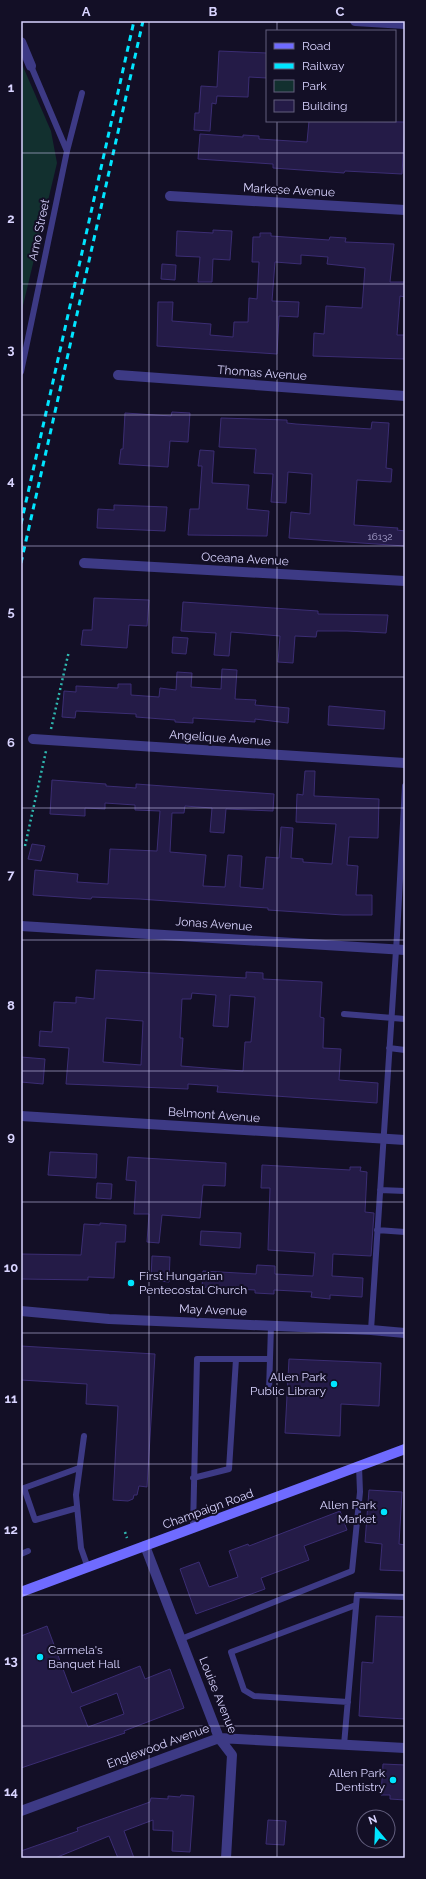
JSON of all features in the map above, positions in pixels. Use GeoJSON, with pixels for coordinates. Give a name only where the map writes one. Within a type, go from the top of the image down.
{"type":"FeatureCollection","features":[{"type":"Feature","properties":{"kind":"street"},"geometry":{"type":"LineString","coordinates":[[354,21],[405,24]]}},
{"type":"Feature","properties":{"kind":"street"},"geometry":{"type":"LineString","coordinates":[[21,42],[31,66]]}},
{"type":"Feature","properties":{"kind":"street","name":"Markese Avenue"},"geometry":{"type":"LineString","coordinates":[[170,196],[405,210]]}},
{"type":"Feature","properties":{"kind":"street","name":"Thomas Avenue"},"geometry":{"type":"LineString","coordinates":[[118,375],[405,396]]}},
{"type":"Feature","properties":{"kind":"street","name":"Oceana Avenue"},"geometry":{"type":"LineString","coordinates":[[84,563],[405,581]]}},
{"type":"Feature","properties":{"kind":"street","name":"Angelique Avenue"},"geometry":{"type":"LineString","coordinates":[[34,739],[405,763]]}},
{"type":"Feature","properties":{"kind":"street","name":"Jonas Avenue"},"geometry":{"type":"LineString","coordinates":[[21,926],[400,950]]}},
{"type":"Feature","properties":{"kind":"street","name":"Belmont Avenue"},"geometry":{"type":"LineString","coordinates":[[21,1116],[405,1140]]}},
{"type":"Feature","properties":{"kind":"street","name":"May Avenue"},"geometry":{"type":"LineString","coordinates":[[21,1311],[110,1319],[371,1330],[405,1333]]}},
{"type":"Feature","properties":{"kind":"street","name":"Champaign Road"},"geometry":{"type":"LineString","coordinates":[[21,1592],[405,1450]]}},
{"type":"Feature","properties":{"kind":"street","name":"Louise Avenue"},"geometry":{"type":"LineString","coordinates":[[146,1546],[220,1738],[232,1755],[226,1858]]}},
{"type":"Feature","properties":{"kind":"street","name":"Englewood Avenue"},"geometry":{"type":"LineString","coordinates":[[21,1811],[220,1738],[405,1748]]}},
{"type":"Feature","properties":{"kind":"lane"},"geometry":{"type":"LineString","coordinates":[[31,66],[67,151]]}},
{"type":"Feature","properties":{"kind":"lane","name":"Arno Street"},"geometry":{"type":"LineString","coordinates":[[21,372],[67,151],[82,93]]}},
{"type":"Feature","properties":{"kind":"lane"},"geometry":{"type":"LineString","coordinates":[[371,1330],[389,1048],[400,950],[398,924],[402,896],[405,786]]}},
{"type":"Feature","properties":{"kind":"lane"},"geometry":{"type":"LineString","coordinates":[[398,924],[405,925]]}},
{"type":"Feature","properties":{"kind":"lane"},"geometry":{"type":"LineString","coordinates":[[344,1014],[405,1019]]}},
{"type":"Feature","properties":{"kind":"lane"},"geometry":{"type":"LineString","coordinates":[[389,1048],[405,1050]]}},
{"type":"Feature","properties":{"kind":"lane"},"geometry":{"type":"LineString","coordinates":[[380,1190],[405,1191]]}},
{"type":"Feature","properties":{"kind":"lane"},"geometry":{"type":"LineString","coordinates":[[377,1230],[405,1232]]}},
{"type":"Feature","properties":{"kind":"lane"},"geometry":{"type":"LineString","coordinates":[[269,1391],[271,1326]]}},
{"type":"Feature","properties":{"kind":"lane"},"geometry":{"type":"LineString","coordinates":[[193,1528],[197,1359],[270,1360]]}},
{"type":"Feature","properties":{"kind":"lane"},"geometry":{"type":"LineString","coordinates":[[193,1478],[229,1469],[236,1359]]}},
{"type":"Feature","properties":{"kind":"lane"},"geometry":{"type":"LineString","coordinates":[[84,1436],[76,1495],[81,1548],[88,1568]]}},
{"type":"Feature","properties":{"kind":"lane"},"geometry":{"type":"LineString","coordinates":[[181,1639],[352,1571],[360,1492],[359,1466]]}},
{"type":"Feature","properties":{"kind":"lane"},"geometry":{"type":"LineString","coordinates":[[77,1508],[35,1520],[24,1488],[79,1468]]}},
{"type":"Feature","properties":{"kind":"lane"},"geometry":{"type":"LineString","coordinates":[[21,1554],[28,1551]]}},
{"type":"Feature","properties":{"kind":"lane"},"geometry":{"type":"LineString","coordinates":[[344,1745],[357,1595],[405,1597]]}},
{"type":"Feature","properties":{"kind":"lane"},"geometry":{"type":"LineString","coordinates":[[348,1702],[254,1696],[244,1690],[232,1652],[356,1605]]}},
{"type":"Feature","properties":{"kind":"path"},"geometry":{"type":"LineString","coordinates":[[125,1532],[128,1538]]}},
{"type":"Feature","properties":{"kind":"green space"},"geometry":{"type":"Polygon","coordinates":[[[21,62],[51,131],[57,163],[21,314],[21,62]]]}},
{"type":"Feature","properties":{"kind":"building"},"geometry":{"type":"Polygon","coordinates":[[[219,51],[266,53],[266,78],[249,77],[248,97],[217,96],[216,104],[212,103],[210,131],[194,130],[195,113],[199,113],[201,86],[217,87],[219,51]]]}},
{"type":"Feature","properties":{"kind":"building"},"geometry":{"type":"Polygon","coordinates":[[[309,122],[405,122],[402,174],[345,171],[344,173],[273,168],[273,164],[198,159],[200,134],[243,137],[243,135],[259,136],[259,139],[307,142],[309,122]]]}},
{"type":"Feature","properties":{"kind":"building"},"geometry":{"type":"Polygon","coordinates":[[[213,230],[232,231],[230,260],[213,259],[212,282],[198,282],[200,257],[176,256],[177,231],[213,233],[213,230]]]}},
{"type":"Feature","properties":{"kind":"building"},"geometry":{"type":"Polygon","coordinates":[[[260,233],[271,233],[271,236],[329,240],[330,237],[346,238],[345,242],[394,244],[390,282],[405,282],[405,297],[400,296],[397,335],[405,335],[405,359],[313,356],[314,333],[324,334],[326,306],[362,308],[365,268],[327,264],[328,257],[301,255],[301,264],[275,262],[272,301],[299,302],[298,317],[279,316],[277,354],[157,346],[158,302],[173,302],[172,321],[211,324],[210,335],[233,337],[234,322],[248,322],[249,298],[257,299],[259,262],[252,262],[253,237],[260,237],[260,233]]]}},
{"type":"Feature","properties":{"kind":"building"},"geometry":{"type":"Polygon","coordinates":[[[162,264],[176,265],[175,280],[161,279],[162,264]]]}},
{"type":"Feature","properties":{"kind":"building"},"geometry":{"type":"Polygon","coordinates":[[[172,412],[190,413],[188,442],[170,441],[168,467],[119,464],[121,449],[123,449],[125,413],[171,416],[172,412]]]}},
{"type":"Feature","properties":{"kind":"building"},"geometry":{"type":"Polygon","coordinates":[[[221,418],[287,420],[287,423],[296,424],[371,429],[372,422],[389,423],[386,468],[392,469],[391,482],[357,480],[354,525],[398,528],[397,530],[405,531],[405,546],[289,538],[291,512],[310,514],[312,474],[288,472],[286,503],[271,502],[273,474],[254,473],[256,449],[219,447],[221,418]]]}},
{"type":"Feature","properties":{"kind":"building"},"geometry":{"type":"Polygon","coordinates":[[[200,450],[214,451],[212,483],[249,485],[247,509],[269,511],[267,536],[188,535],[190,509],[199,509],[202,466],[198,466],[200,450]]]}},
{"type":"Feature","properties":{"kind":"building"},"geometry":{"type":"Polygon","coordinates":[[[114,505],[167,507],[165,531],[97,528],[98,509],[114,510],[114,505]]]}},
{"type":"Feature","properties":{"kind":"building"},"geometry":{"type":"Polygon","coordinates":[[[94,598],[149,600],[147,626],[129,625],[127,648],[81,645],[83,630],[92,630],[94,598]]]}},
{"type":"Feature","properties":{"kind":"building"},"geometry":{"type":"Polygon","coordinates":[[[183,602],[318,611],[318,614],[388,615],[386,633],[317,631],[316,637],[295,636],[293,663],[278,662],[280,636],[231,632],[229,656],[214,655],[216,633],[181,631],[183,602]]]}},
{"type":"Feature","properties":{"kind":"building"},"geometry":{"type":"Polygon","coordinates":[[[173,637],[188,638],[186,654],[172,653],[173,637]]]}},
{"type":"Feature","properties":{"kind":"building"},"geometry":{"type":"Polygon","coordinates":[[[222,669],[237,670],[235,699],[256,700],[255,705],[289,708],[288,723],[255,719],[255,722],[193,718],[193,723],[175,722],[175,720],[136,717],[136,714],[76,711],[75,718],[62,717],[64,691],[76,692],[76,686],[118,688],[118,684],[131,684],[131,695],[159,697],[160,688],[176,690],[177,672],[192,673],[191,687],[221,689],[222,669]]]}},
{"type":"Feature","properties":{"kind":"building"},"geometry":{"type":"Polygon","coordinates":[[[329,706],[385,711],[384,729],[328,725],[329,706]]]}},
{"type":"Feature","properties":{"kind":"building"},"geometry":{"type":"Polygon","coordinates":[[[305,771],[315,771],[314,796],[379,799],[378,838],[349,837],[347,865],[358,866],[356,895],[372,895],[372,915],[343,915],[268,910],[268,908],[139,899],[92,897],[91,899],[33,895],[35,870],[78,874],[77,882],[108,884],[110,849],[157,851],[160,811],[135,810],[135,805],[105,803],[105,809],[85,808],[85,816],[50,814],[52,780],[136,788],[136,784],[274,794],[273,811],[226,809],[224,833],[210,832],[212,808],[185,806],[184,813],[172,813],[170,852],[206,855],[203,886],[225,887],[228,855],[242,856],[240,887],[263,889],[266,857],[279,858],[281,827],[293,828],[291,858],[303,859],[303,862],[332,864],[336,824],[296,822],[297,794],[303,795],[305,771]]]}},
{"type":"Feature","properties":{"kind":"building"},"geometry":{"type":"Polygon","coordinates":[[[32,844],[45,846],[41,861],[28,859],[32,844]]]}},
{"type":"Feature","properties":{"kind":"building"},"geometry":{"type":"Polygon","coordinates":[[[96,970],[246,978],[246,972],[263,973],[263,979],[322,982],[320,1017],[324,1018],[323,1048],[341,1049],[339,1080],[378,1083],[377,1103],[217,1092],[218,1086],[188,1084],[188,1089],[66,1084],[69,1048],[39,1046],[40,1031],[52,1032],[54,1002],[76,1003],[76,997],[94,999],[96,970]],[[192,993],[191,999],[182,999],[180,1038],[183,1038],[181,1066],[243,1071],[245,1042],[251,1042],[255,997],[230,995],[228,1027],[213,1026],[216,995],[192,993]],[[106,1018],[103,1062],[141,1065],[143,1021],[106,1018]]]}},
{"type":"Feature","properties":{"kind":"building"},"geometry":{"type":"Polygon","coordinates":[[[21,1057],[45,1059],[43,1084],[21,1082],[21,1057]]]}},
{"type":"Feature","properties":{"kind":"building"},"geometry":{"type":"Polygon","coordinates":[[[50,1152],[97,1154],[96,1178],[48,1175],[50,1152]]]}},
{"type":"Feature","properties":{"kind":"building"},"geometry":{"type":"Polygon","coordinates":[[[128,1157],[226,1163],[225,1186],[203,1185],[200,1218],[162,1215],[159,1243],[147,1242],[149,1214],[134,1214],[136,1181],[126,1180],[128,1157]]]}},
{"type":"Feature","properties":{"kind":"building"},"geometry":{"type":"Polygon","coordinates":[[[262,1165],[350,1170],[350,1167],[361,1167],[360,1171],[367,1172],[365,1212],[374,1213],[371,1256],[333,1254],[332,1276],[363,1278],[362,1297],[330,1295],[330,1299],[311,1297],[312,1292],[274,1290],[274,1294],[255,1293],[255,1290],[202,1287],[203,1271],[256,1274],[257,1265],[275,1266],[275,1274],[313,1276],[315,1253],[268,1250],[270,1188],[261,1188],[262,1165]]]}},
{"type":"Feature","properties":{"kind":"building"},"geometry":{"type":"Polygon","coordinates":[[[97,1183],[112,1184],[111,1199],[96,1198],[97,1183]]]}},
{"type":"Feature","properties":{"kind":"building"},"geometry":{"type":"Polygon","coordinates":[[[100,1223],[126,1225],[125,1242],[116,1242],[114,1278],[88,1277],[88,1280],[21,1279],[21,1254],[81,1255],[84,1224],[100,1225],[100,1223]]]}},
{"type":"Feature","properties":{"kind":"building"},"geometry":{"type":"Polygon","coordinates":[[[201,1231],[241,1233],[240,1248],[200,1245],[201,1231]]]}},
{"type":"Feature","properties":{"kind":"building"},"geometry":{"type":"Polygon","coordinates":[[[152,1256],[170,1257],[169,1282],[151,1280],[152,1256]]]}},
{"type":"Feature","properties":{"kind":"building"},"geometry":{"type":"Polygon","coordinates":[[[21,1346],[155,1354],[147,1487],[139,1486],[137,1495],[134,1495],[133,1499],[128,1501],[113,1500],[118,1406],[86,1404],[87,1384],[21,1380],[21,1346]]]}},
{"type":"Feature","properties":{"kind":"building","name":"Allen Park Public Library"},"geometry":{"type":"Polygon","coordinates":[[[289,1359],[381,1363],[379,1406],[341,1404],[340,1436],[285,1433],[289,1359]]]}},
{"type":"Feature","properties":{"kind":"building"},"geometry":{"type":"Polygon","coordinates":[[[369,1490],[402,1492],[399,1544],[405,1545],[405,1571],[380,1570],[382,1544],[365,1542],[369,1490]]]}},
{"type":"Feature","properties":{"kind":"building"},"geometry":{"type":"Polygon","coordinates":[[[340,1511],[347,1530],[304,1546],[309,1560],[261,1578],[265,1589],[196,1614],[180,1569],[199,1562],[209,1587],[238,1577],[229,1551],[248,1544],[249,1546],[340,1511]]]}},
{"type":"Feature","properties":{"kind":"building"},"geometry":{"type":"Polygon","coordinates":[[[376,1616],[405,1617],[405,1719],[359,1716],[362,1662],[373,1663],[376,1616]]]}},
{"type":"Feature","properties":{"kind":"building"},"geometry":{"type":"Polygon","coordinates":[[[47,1626],[72,1693],[140,1666],[145,1679],[170,1669],[184,1708],[124,1731],[125,1733],[21,1768],[21,1636],[47,1626]],[[117,1693],[80,1707],[88,1727],[124,1714],[117,1693]]]}},
{"type":"Feature","properties":{"kind":"building","name":"Allen Park Dentistry"},"geometry":{"type":"Polygon","coordinates":[[[383,1764],[405,1765],[405,1800],[390,1799],[390,1795],[381,1795],[383,1764]]]}},
{"type":"Feature","properties":{"kind":"building"},"geometry":{"type":"Polygon","coordinates":[[[181,1795],[194,1796],[190,1852],[172,1851],[173,1831],[153,1830],[153,1820],[124,1831],[134,1858],[118,1858],[109,1836],[55,1858],[21,1858],[21,1851],[78,1831],[77,1828],[150,1802],[151,1798],[168,1799],[168,1796],[180,1797],[181,1795]]]}},
{"type":"Feature","properties":{"kind":"building"},"geometry":{"type":"Polygon","coordinates":[[[268,1820],[286,1821],[284,1845],[266,1844],[268,1820]]]}},
{"type":"Feature","properties":{"kind":"railway"},"geometry":{"type":"LineString","coordinates":[[21,524],[134,21]]}},
{"type":"Feature","properties":{"kind":"railway"},"geometry":{"type":"LineString","coordinates":[[21,563],[143,21]]}},
{"type":"Feature","properties":{"kind":"place","name":"First Hungarian Pentecostal Church"},"geometry":{"type":"Point","coordinates":[131,1283]}},
{"type":"Feature","properties":{"kind":"place","name":"Allen Park Public Library"},"geometry":{"type":"Point","coordinates":[334,1384]}},
{"type":"Feature","properties":{"kind":"place","name":"Allen Park Market"},"geometry":{"type":"Point","coordinates":[384,1512]}},
{"type":"Feature","properties":{"kind":"place","name":"Carmela's Banquet Hall"},"geometry":{"type":"Point","coordinates":[40,1657]}},
{"type":"Feature","properties":{"kind":"place","name":"Allen Park Dentistry"},"geometry":{"type":"Point","coordinates":[393,1780]}}]}
